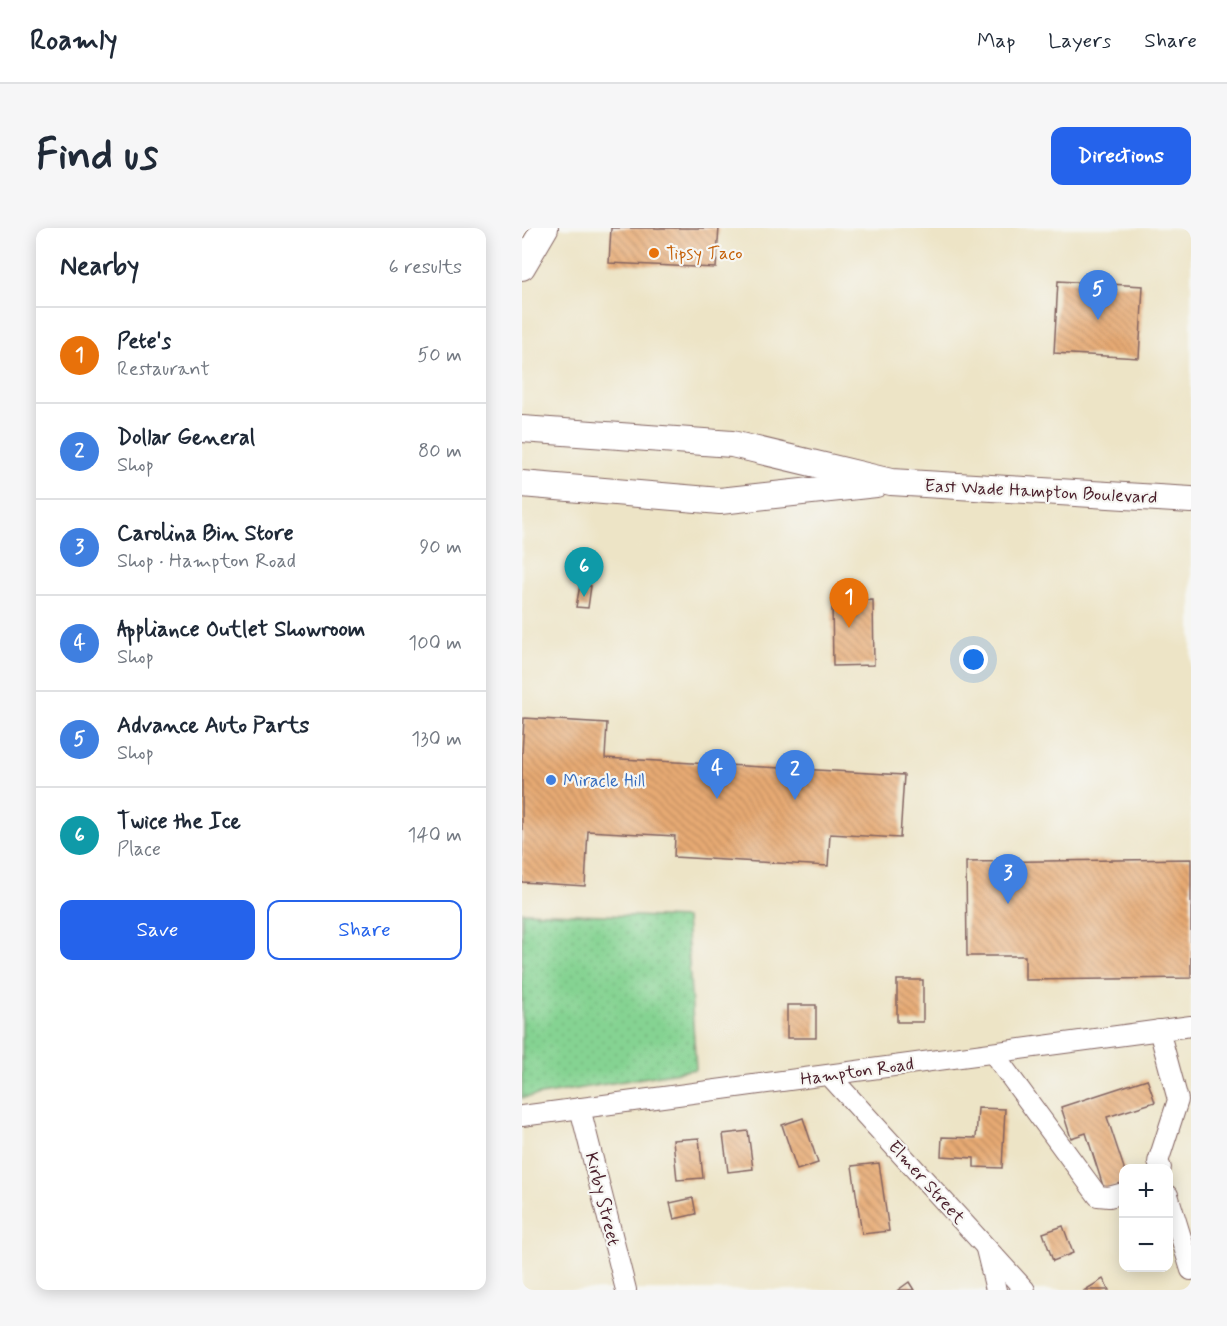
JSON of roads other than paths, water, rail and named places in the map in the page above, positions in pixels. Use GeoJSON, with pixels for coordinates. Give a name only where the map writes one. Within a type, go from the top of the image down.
{"type":"FeatureCollection","features":[{"type":"Feature","properties":{"kind":"main road"},"geometry":{"type":"LineString","coordinates":[[522,267],[545,228]]}},
{"type":"Feature","properties":{"kind":"main road","name":"East Wade Hampton Boulevard"},"geometry":{"type":"LineString","coordinates":[[522,429],[732,444],[891,482],[1191,500]]}},
{"type":"Feature","properties":{"kind":"main road","name":"East Wade Hampton Boulevard"},"geometry":{"type":"LineString","coordinates":[[522,484],[720,501],[891,482]]}},
{"type":"Feature","properties":{"kind":"street","name":"Hampton Road"},"geometry":{"type":"LineString","coordinates":[[522,1116],[1191,1026]]}},
{"type":"Feature","properties":{"kind":"street"},"geometry":{"type":"LineString","coordinates":[[1159,1164],[1178,1100],[1160,1030]]}},
{"type":"Feature","properties":{"kind":"street"},"geometry":{"type":"LineString","coordinates":[[993,1053],[1098,1196],[1109,1197],[1119,1194]]}},
{"type":"Feature","properties":{"kind":"street","name":"Elmer Street"},"geometry":{"type":"LineString","coordinates":[[829,1075],[1025,1290]]}},
{"type":"Feature","properties":{"kind":"street","name":"Kirby Street"},"geometry":{"type":"LineString","coordinates":[[580,1108],[626,1290]]}},
{"type":"Feature","properties":{"kind":"street"},"geometry":{"type":"LineString","coordinates":[[1173,1211],[1191,1270]]}},
{"type":"Feature","properties":{"kind":"street"},"geometry":{"type":"LineString","coordinates":[[986,1247],[996,1290]]}},
{"type":"Feature","properties":{"kind":"place","name":"Tipsy Taco"},"geometry":{"type":"Point","coordinates":[654,253]}},
{"type":"Feature","properties":{"kind":"place","name":"Advance Auto Parts"},"geometry":{"type":"Point","coordinates":[1098,320]}},
{"type":"Feature","properties":{"kind":"place","name":"Twice the Ice"},"geometry":{"type":"Point","coordinates":[584,597]}},
{"type":"Feature","properties":{"kind":"place","name":"Pete's"},"geometry":{"type":"Point","coordinates":[849,628]}},
{"type":"Feature","properties":{"kind":"place","name":"Miracle Hill"},"geometry":{"type":"Point","coordinates":[551,780]}},
{"type":"Feature","properties":{"kind":"place","name":"Appliance Outlet Showroom"},"geometry":{"type":"Point","coordinates":[717,799]}},
{"type":"Feature","properties":{"kind":"place","name":"Dollar General"},"geometry":{"type":"Point","coordinates":[795,800]}},
{"type":"Feature","properties":{"kind":"place","name":"Carolina Bin Store"},"geometry":{"type":"Point","coordinates":[1008,904]}}]}
